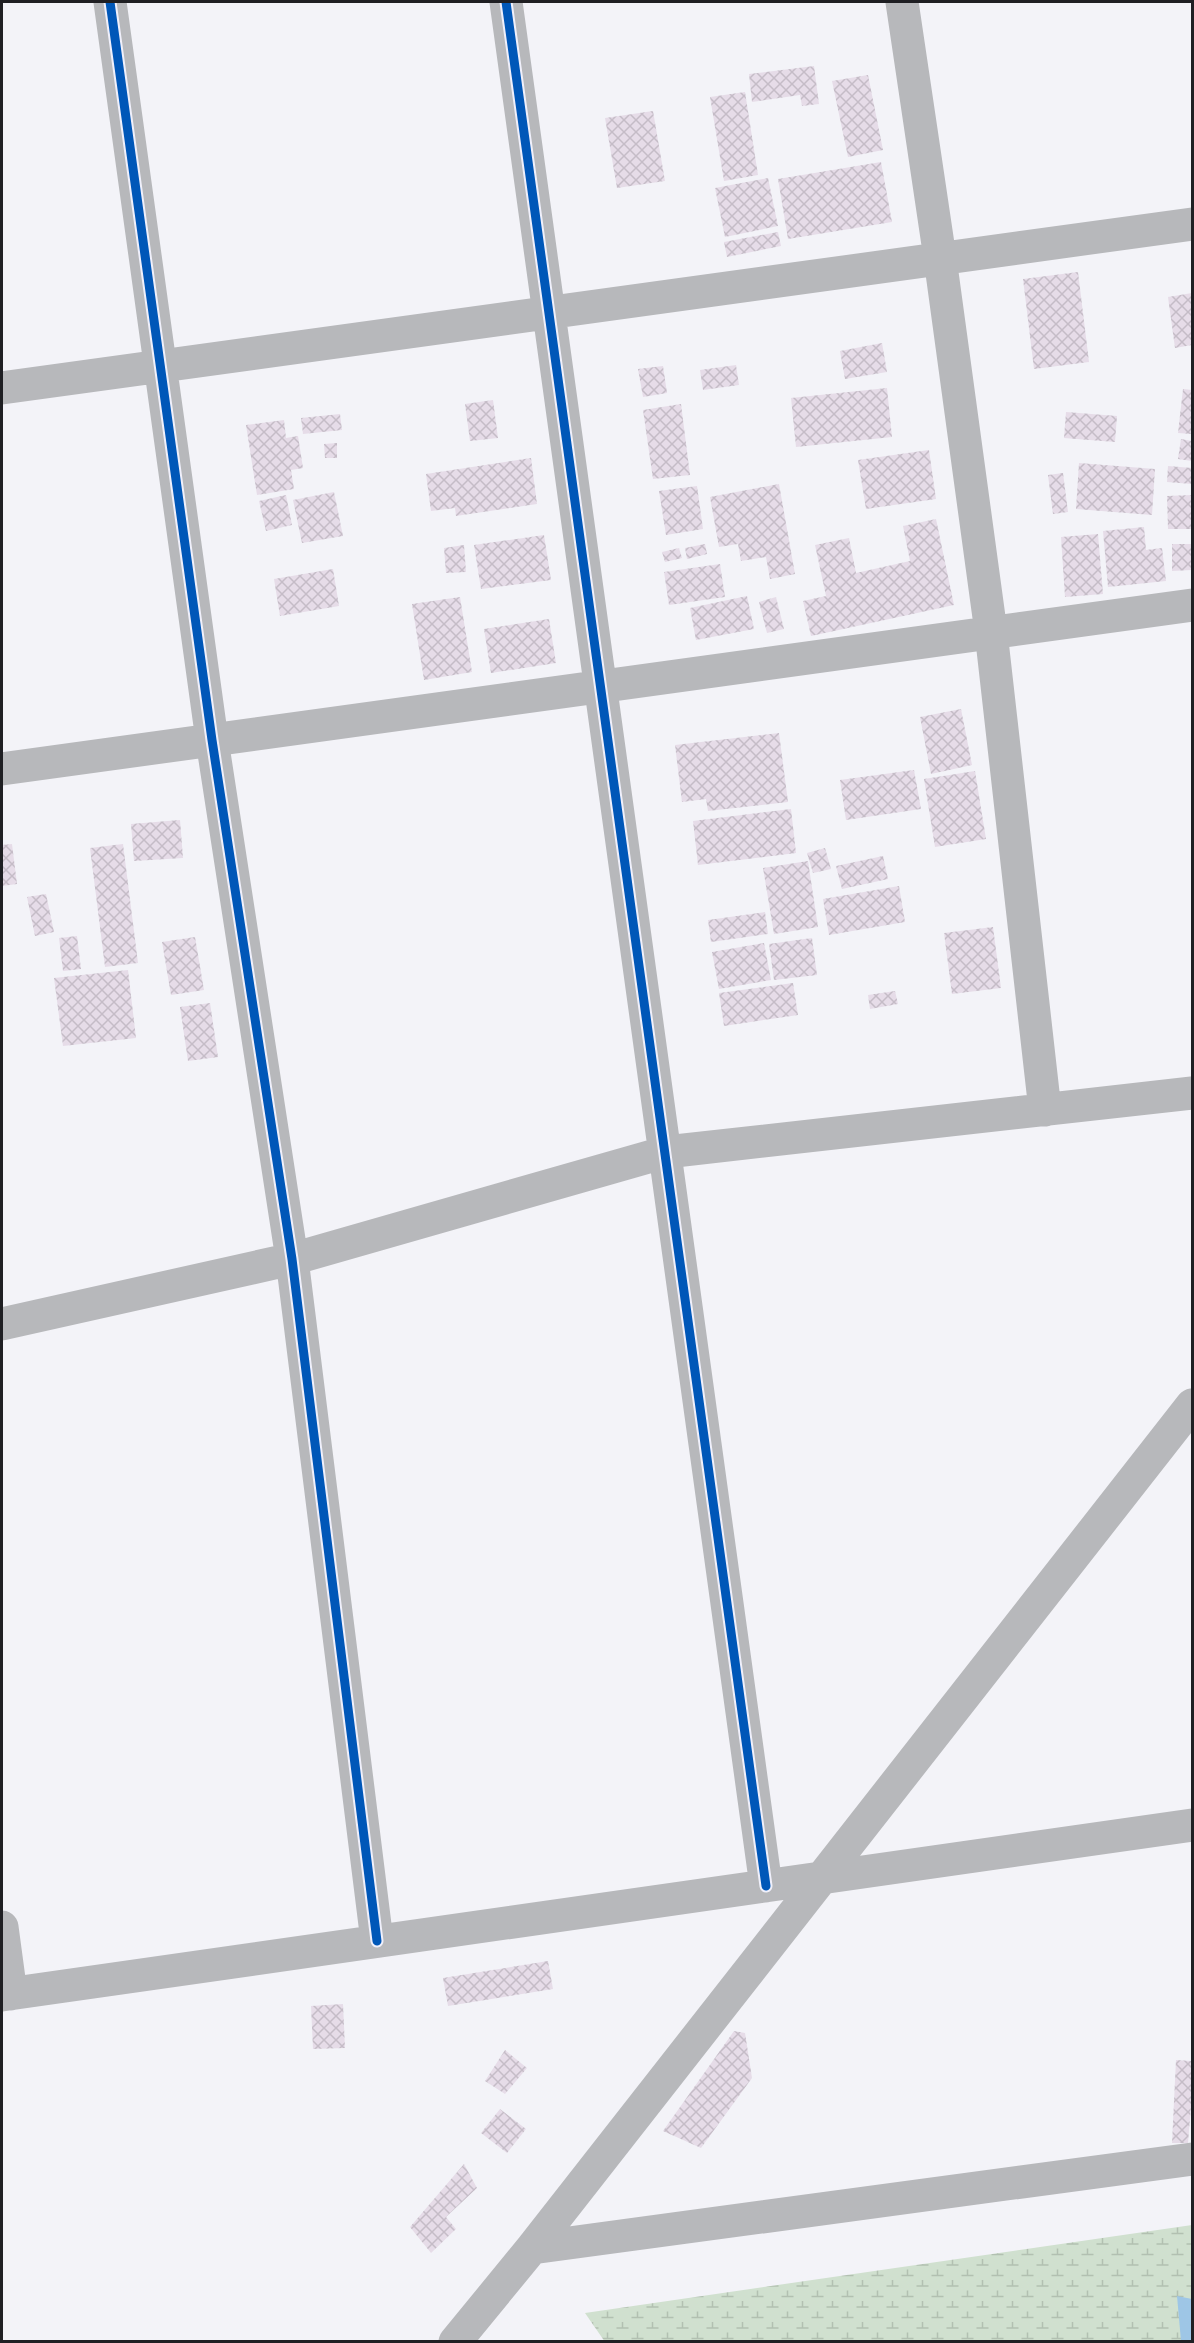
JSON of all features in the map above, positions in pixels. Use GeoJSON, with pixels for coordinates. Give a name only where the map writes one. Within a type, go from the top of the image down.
{"type":"FeatureCollection","features":[{"type":"Feature","properties":{"kind":"street"},"geometry":{"type":"LineString","coordinates":[[110,2],[212,740],[292,1259],[377,1941]]}},
{"type":"Feature","properties":{"kind":"street"},"geometry":{"type":"LineString","coordinates":[[506,2],[766,1886]]}},
{"type":"Feature","properties":{"kind":"street"},"geometry":{"type":"LineString","coordinates":[[902,2],[940,258],[991,632],[1045,1110]]}},
{"type":"Feature","properties":{"kind":"street"},"geometry":{"type":"LineString","coordinates":[[2,388],[1192,224]]}},
{"type":"Feature","properties":{"kind":"street"},"geometry":{"type":"LineString","coordinates":[[2,769],[1192,605]]}},
{"type":"Feature","properties":{"kind":"street"},"geometry":{"type":"LineString","coordinates":[[2,1324],[292,1259],[666,1152],[1192,1093]]}},
{"type":"Feature","properties":{"kind":"street"},"geometry":{"type":"LineString","coordinates":[[455,2342],[532,2248],[1192,1405]]}},
{"type":"Feature","properties":{"kind":"street"},"geometry":{"type":"LineString","coordinates":[[2,1927],[6,1995],[1192,1825]]}},
{"type":"Feature","properties":{"kind":"street"},"geometry":{"type":"LineString","coordinates":[[532,2248],[1192,2159]]}},
{"type":"Feature","properties":{"kind":"green space"},"geometry":{"type":"Polygon","coordinates":[[[1192,2225],[1192,2341],[605,2342],[585,2313],[1192,2225]]]}},
{"type":"Feature","properties":{"kind":"water"},"geometry":{"type":"Polygon","coordinates":[[[1177,2296],[1192,2299],[1192,2341],[1181,2341],[1177,2296]]]}},
{"type":"Feature","properties":{"kind":"building"},"geometry":{"type":"Polygon","coordinates":[[[814,66],[819,104],[802,106],[800,95],[752,102],[749,74],[814,66]]]}},
{"type":"Feature","properties":{"kind":"building"},"geometry":{"type":"Polygon","coordinates":[[[868,75],[883,150],[848,157],[832,81],[868,75]]]}},
{"type":"Feature","properties":{"kind":"building"},"geometry":{"type":"Polygon","coordinates":[[[745,92],[758,175],[724,181],[710,97],[745,92]]]}},
{"type":"Feature","properties":{"kind":"building"},"geometry":{"type":"Polygon","coordinates":[[[653,111],[665,181],[617,188],[605,118],[653,111]]]}},
{"type":"Feature","properties":{"kind":"building"},"geometry":{"type":"Polygon","coordinates":[[[881,162],[892,222],[788,239],[778,179],[881,162]]]}},
{"type":"Feature","properties":{"kind":"building"},"geometry":{"type":"Polygon","coordinates":[[[768,178],[778,226],[725,237],[715,188],[768,178]]]}},
{"type":"Feature","properties":{"kind":"building"},"geometry":{"type":"Polygon","coordinates":[[[778,232],[781,246],[727,257],[724,242],[778,232]]]}},
{"type":"Feature","properties":{"kind":"building"},"geometry":{"type":"Polygon","coordinates":[[[1078,272],[1089,362],[1034,369],[1023,279],[1078,272]]]}},
{"type":"Feature","properties":{"kind":"building"},"geometry":{"type":"Polygon","coordinates":[[[1192,293],[1192,345],[1175,348],[1168,297],[1192,293]]]}},
{"type":"Feature","properties":{"kind":"building"},"geometry":{"type":"Polygon","coordinates":[[[882,343],[887,372],[845,379],[840,351],[882,343]]]}},
{"type":"Feature","properties":{"kind":"building"},"geometry":{"type":"Polygon","coordinates":[[[736,365],[739,385],[703,390],[700,370],[736,365]]]}},
{"type":"Feature","properties":{"kind":"building"},"geometry":{"type":"Polygon","coordinates":[[[663,366],[667,393],[643,397],[638,369],[663,366]]]}},
{"type":"Feature","properties":{"kind":"building"},"geometry":{"type":"Polygon","coordinates":[[[887,388],[892,437],[796,447],[791,398],[887,388]]]}},
{"type":"Feature","properties":{"kind":"building"},"geometry":{"type":"Polygon","coordinates":[[[1183,389],[1192,390],[1192,434],[1178,433],[1183,389]]]}},
{"type":"Feature","properties":{"kind":"building"},"geometry":{"type":"Polygon","coordinates":[[[493,400],[498,438],[470,441],[465,404],[493,400]]]}},
{"type":"Feature","properties":{"kind":"building"},"geometry":{"type":"Polygon","coordinates":[[[681,404],[690,475],[653,479],[643,410],[681,404]]]}},
{"type":"Feature","properties":{"kind":"building"},"geometry":{"type":"Polygon","coordinates":[[[1066,412],[1117,416],[1115,442],[1064,438],[1066,412]]]}},
{"type":"Feature","properties":{"kind":"building"},"geometry":{"type":"Polygon","coordinates":[[[340,414],[342,430],[303,434],[301,418],[340,414]]]}},
{"type":"Feature","properties":{"kind":"building"},"geometry":{"type":"Polygon","coordinates":[[[284,420],[286,438],[298,436],[303,468],[291,470],[294,489],[257,495],[246,425],[284,420]]]}},
{"type":"Feature","properties":{"kind":"building"},"geometry":{"type":"Polygon","coordinates":[[[1181,439],[1192,441],[1192,461],[1178,459],[1181,439]]]}},
{"type":"Feature","properties":{"kind":"building"},"geometry":{"type":"Polygon","coordinates":[[[337,443],[337,458],[325,458],[324,444],[337,443]]]}},
{"type":"Feature","properties":{"kind":"building"},"geometry":{"type":"Polygon","coordinates":[[[929,450],[936,499],[866,509],[858,460],[929,450]]]}},
{"type":"Feature","properties":{"kind":"building"},"geometry":{"type":"Polygon","coordinates":[[[531,458],[537,504],[456,516],[455,508],[431,511],[426,474],[531,458]]]}},
{"type":"Feature","properties":{"kind":"building"},"geometry":{"type":"Polygon","coordinates":[[[1079,463],[1155,469],[1152,515],[1076,509],[1079,463]]]}},
{"type":"Feature","properties":{"kind":"building"},"geometry":{"type":"Polygon","coordinates":[[[1168,466],[1192,468],[1192,484],[1167,482],[1168,466]]]}},
{"type":"Feature","properties":{"kind":"building"},"geometry":{"type":"Polygon","coordinates":[[[1063,473],[1068,512],[1053,514],[1048,475],[1063,473]]]}},
{"type":"Feature","properties":{"kind":"building"},"geometry":{"type":"Polygon","coordinates":[[[779,484],[795,574],[770,579],[766,557],[741,561],[738,544],[719,547],[710,497],[779,484]]]}},
{"type":"Feature","properties":{"kind":"building"},"geometry":{"type":"Polygon","coordinates":[[[697,486],[703,529],[666,535],[659,491],[697,486]]]}},
{"type":"Feature","properties":{"kind":"building"},"geometry":{"type":"Polygon","coordinates":[[[334,492],[343,536],[302,543],[293,500],[334,492]]]}},
{"type":"Feature","properties":{"kind":"building"},"geometry":{"type":"Polygon","coordinates":[[[286,495],[292,525],[266,531],[259,501],[286,495]]]}},
{"type":"Feature","properties":{"kind":"building"},"geometry":{"type":"Polygon","coordinates":[[[1192,495],[1192,529],[1168,529],[1167,496],[1192,495]]]}},
{"type":"Feature","properties":{"kind":"building"},"geometry":{"type":"Polygon","coordinates":[[[936,519],[954,605],[811,636],[803,601],[826,596],[815,545],[849,538],[856,573],[910,561],[903,526],[936,519]]]}},
{"type":"Feature","properties":{"kind":"building"},"geometry":{"type":"Polygon","coordinates":[[[1144,527],[1146,550],[1162,548],[1166,581],[1108,587],[1103,531],[1144,527]]]}},
{"type":"Feature","properties":{"kind":"building"},"geometry":{"type":"Polygon","coordinates":[[[1098,534],[1103,594],[1065,597],[1061,537],[1098,534]]]}},
{"type":"Feature","properties":{"kind":"building"},"geometry":{"type":"Polygon","coordinates":[[[544,535],[551,580],[481,589],[474,545],[544,535]]]}},
{"type":"Feature","properties":{"kind":"building"},"geometry":{"type":"Polygon","coordinates":[[[705,544],[707,554],[687,559],[685,548],[705,544]]]}},
{"type":"Feature","properties":{"kind":"building"},"geometry":{"type":"Polygon","coordinates":[[[1172,544],[1192,544],[1192,570],[1172,571],[1172,544]]]}},
{"type":"Feature","properties":{"kind":"building"},"geometry":{"type":"Polygon","coordinates":[[[464,545],[466,572],[446,573],[444,548],[464,545]]]}},
{"type":"Feature","properties":{"kind":"building"},"geometry":{"type":"Polygon","coordinates":[[[679,548],[682,558],[665,562],[662,552],[679,548]]]}},
{"type":"Feature","properties":{"kind":"building"},"geometry":{"type":"Polygon","coordinates":[[[720,564],[725,597],[669,605],[664,572],[720,564]]]}},
{"type":"Feature","properties":{"kind":"building"},"geometry":{"type":"Polygon","coordinates":[[[333,569],[339,606],[280,616],[274,579],[333,569]]]}},
{"type":"Feature","properties":{"kind":"building"},"geometry":{"type":"Polygon","coordinates":[[[747,596],[754,629],[696,640],[690,608],[747,596]]]}},
{"type":"Feature","properties":{"kind":"building"},"geometry":{"type":"Polygon","coordinates":[[[460,597],[472,672],[424,680],[412,604],[460,597]]]}},
{"type":"Feature","properties":{"kind":"building"},"geometry":{"type":"Polygon","coordinates":[[[776,597],[784,629],[767,633],[759,602],[776,597]]]}},
{"type":"Feature","properties":{"kind":"building"},"geometry":{"type":"Polygon","coordinates":[[[549,619],[556,663],[491,673],[484,629],[549,619]]]}},
{"type":"Feature","properties":{"kind":"building"},"geometry":{"type":"Polygon","coordinates":[[[961,709],[972,765],[931,774],[920,717],[961,709]]]}},
{"type":"Feature","properties":{"kind":"building"},"geometry":{"type":"Polygon","coordinates":[[[779,733],[788,802],[708,811],[706,799],[682,802],[675,745],[779,733]]]}},
{"type":"Feature","properties":{"kind":"building"},"geometry":{"type":"Polygon","coordinates":[[[914,770],[921,809],[846,820],[840,780],[914,770]]]}},
{"type":"Feature","properties":{"kind":"building"},"geometry":{"type":"Polygon","coordinates":[[[975,771],[986,839],[935,847],[924,779],[975,771]]]}},
{"type":"Feature","properties":{"kind":"building"},"geometry":{"type":"Polygon","coordinates":[[[791,809],[796,853],[698,865],[693,821],[791,809]]]}},
{"type":"Feature","properties":{"kind":"building"},"geometry":{"type":"Polygon","coordinates":[[[180,820],[183,858],[134,861],[131,824],[180,820]]]}},
{"type":"Feature","properties":{"kind":"building"},"geometry":{"type":"Polygon","coordinates":[[[12,844],[17,884],[2,886],[2,845],[12,844]]]}},
{"type":"Feature","properties":{"kind":"building"},"geometry":{"type":"Polygon","coordinates":[[[123,844],[138,963],[105,967],[90,848],[123,844]]]}},
{"type":"Feature","properties":{"kind":"building"},"geometry":{"type":"Polygon","coordinates":[[[825,848],[831,869],[813,873],[807,853],[825,848]]]}},
{"type":"Feature","properties":{"kind":"building"},"geometry":{"type":"Polygon","coordinates":[[[883,856],[888,879],[842,889],[836,866],[883,856]]]}},
{"type":"Feature","properties":{"kind":"building"},"geometry":{"type":"Polygon","coordinates":[[[808,861],[818,927],[774,934],[763,868],[808,861]]]}},
{"type":"Feature","properties":{"kind":"building"},"geometry":{"type":"Polygon","coordinates":[[[899,886],[905,922],[829,935],[823,899],[899,886]]]}},
{"type":"Feature","properties":{"kind":"building"},"geometry":{"type":"Polygon","coordinates":[[[46,894],[54,932],[35,936],[27,897],[46,894]]]}},
{"type":"Feature","properties":{"kind":"building"},"geometry":{"type":"Polygon","coordinates":[[[765,912],[768,934],[711,942],[708,920],[765,912]]]}},
{"type":"Feature","properties":{"kind":"building"},"geometry":{"type":"Polygon","coordinates":[[[993,927],[1001,988],[952,994],[944,933],[993,927]]]}},
{"type":"Feature","properties":{"kind":"building"},"geometry":{"type":"Polygon","coordinates":[[[77,936],[81,969],[63,971],[59,938],[77,936]]]}},
{"type":"Feature","properties":{"kind":"building"},"geometry":{"type":"Polygon","coordinates":[[[195,937],[204,990],[171,995],[162,942],[195,937]]]}},
{"type":"Feature","properties":{"kind":"building"},"geometry":{"type":"Polygon","coordinates":[[[812,938],[817,975],[774,980],[769,944],[812,938]]]}},
{"type":"Feature","properties":{"kind":"building"},"geometry":{"type":"Polygon","coordinates":[[[764,943],[771,980],[719,989],[712,952],[764,943]]]}},
{"type":"Feature","properties":{"kind":"building"},"geometry":{"type":"Polygon","coordinates":[[[128,970],[136,1038],[63,1046],[54,978],[128,970]]]}},
{"type":"Feature","properties":{"kind":"building"},"geometry":{"type":"Polygon","coordinates":[[[793,983],[798,1015],[724,1026],[719,993],[793,983]]]}},
{"type":"Feature","properties":{"kind":"building"},"geometry":{"type":"Polygon","coordinates":[[[895,991],[898,1004],[870,1009],[868,995],[895,991]]]}},
{"type":"Feature","properties":{"kind":"building"},"geometry":{"type":"Polygon","coordinates":[[[210,1003],[218,1057],[188,1061],[180,1007],[210,1003]]]}},
{"type":"Feature","properties":{"kind":"building"},"geometry":{"type":"Polygon","coordinates":[[[548,1961],[553,1989],[448,2006],[443,1978],[548,1961]]]}},
{"type":"Feature","properties":{"kind":"building"},"geometry":{"type":"Polygon","coordinates":[[[343,2004],[345,2048],[313,2049],[311,2006],[343,2004]]]}},
{"type":"Feature","properties":{"kind":"building"},"geometry":{"type":"Polygon","coordinates":[[[734,2031],[745,2033],[752,2078],[701,2148],[663,2131],[734,2031]]]}},
{"type":"Feature","properties":{"kind":"building"},"geometry":{"type":"Polygon","coordinates":[[[505,2050],[527,2068],[505,2094],[485,2081],[505,2050]]]}},
{"type":"Feature","properties":{"kind":"building"},"geometry":{"type":"Polygon","coordinates":[[[1176,2060],[1192,2061],[1192,2106],[1188,2143],[1172,2143],[1176,2060]]]}},
{"type":"Feature","properties":{"kind":"building"},"geometry":{"type":"Polygon","coordinates":[[[500,2109],[526,2129],[507,2153],[481,2133],[500,2109]]]}},
{"type":"Feature","properties":{"kind":"building"},"geometry":{"type":"Polygon","coordinates":[[[464,2164],[477,2188],[446,2217],[456,2229],[431,2253],[410,2227],[464,2164]]]}},
{"type":"Feature","properties":{"kind":"cycle path"},"geometry":{"type":"LineString","coordinates":[[110,2],[212,740],[292,1259],[377,1941]]}},
{"type":"Feature","properties":{"kind":"cycle path"},"geometry":{"type":"LineString","coordinates":[[506,2],[766,1886]]}}]}
